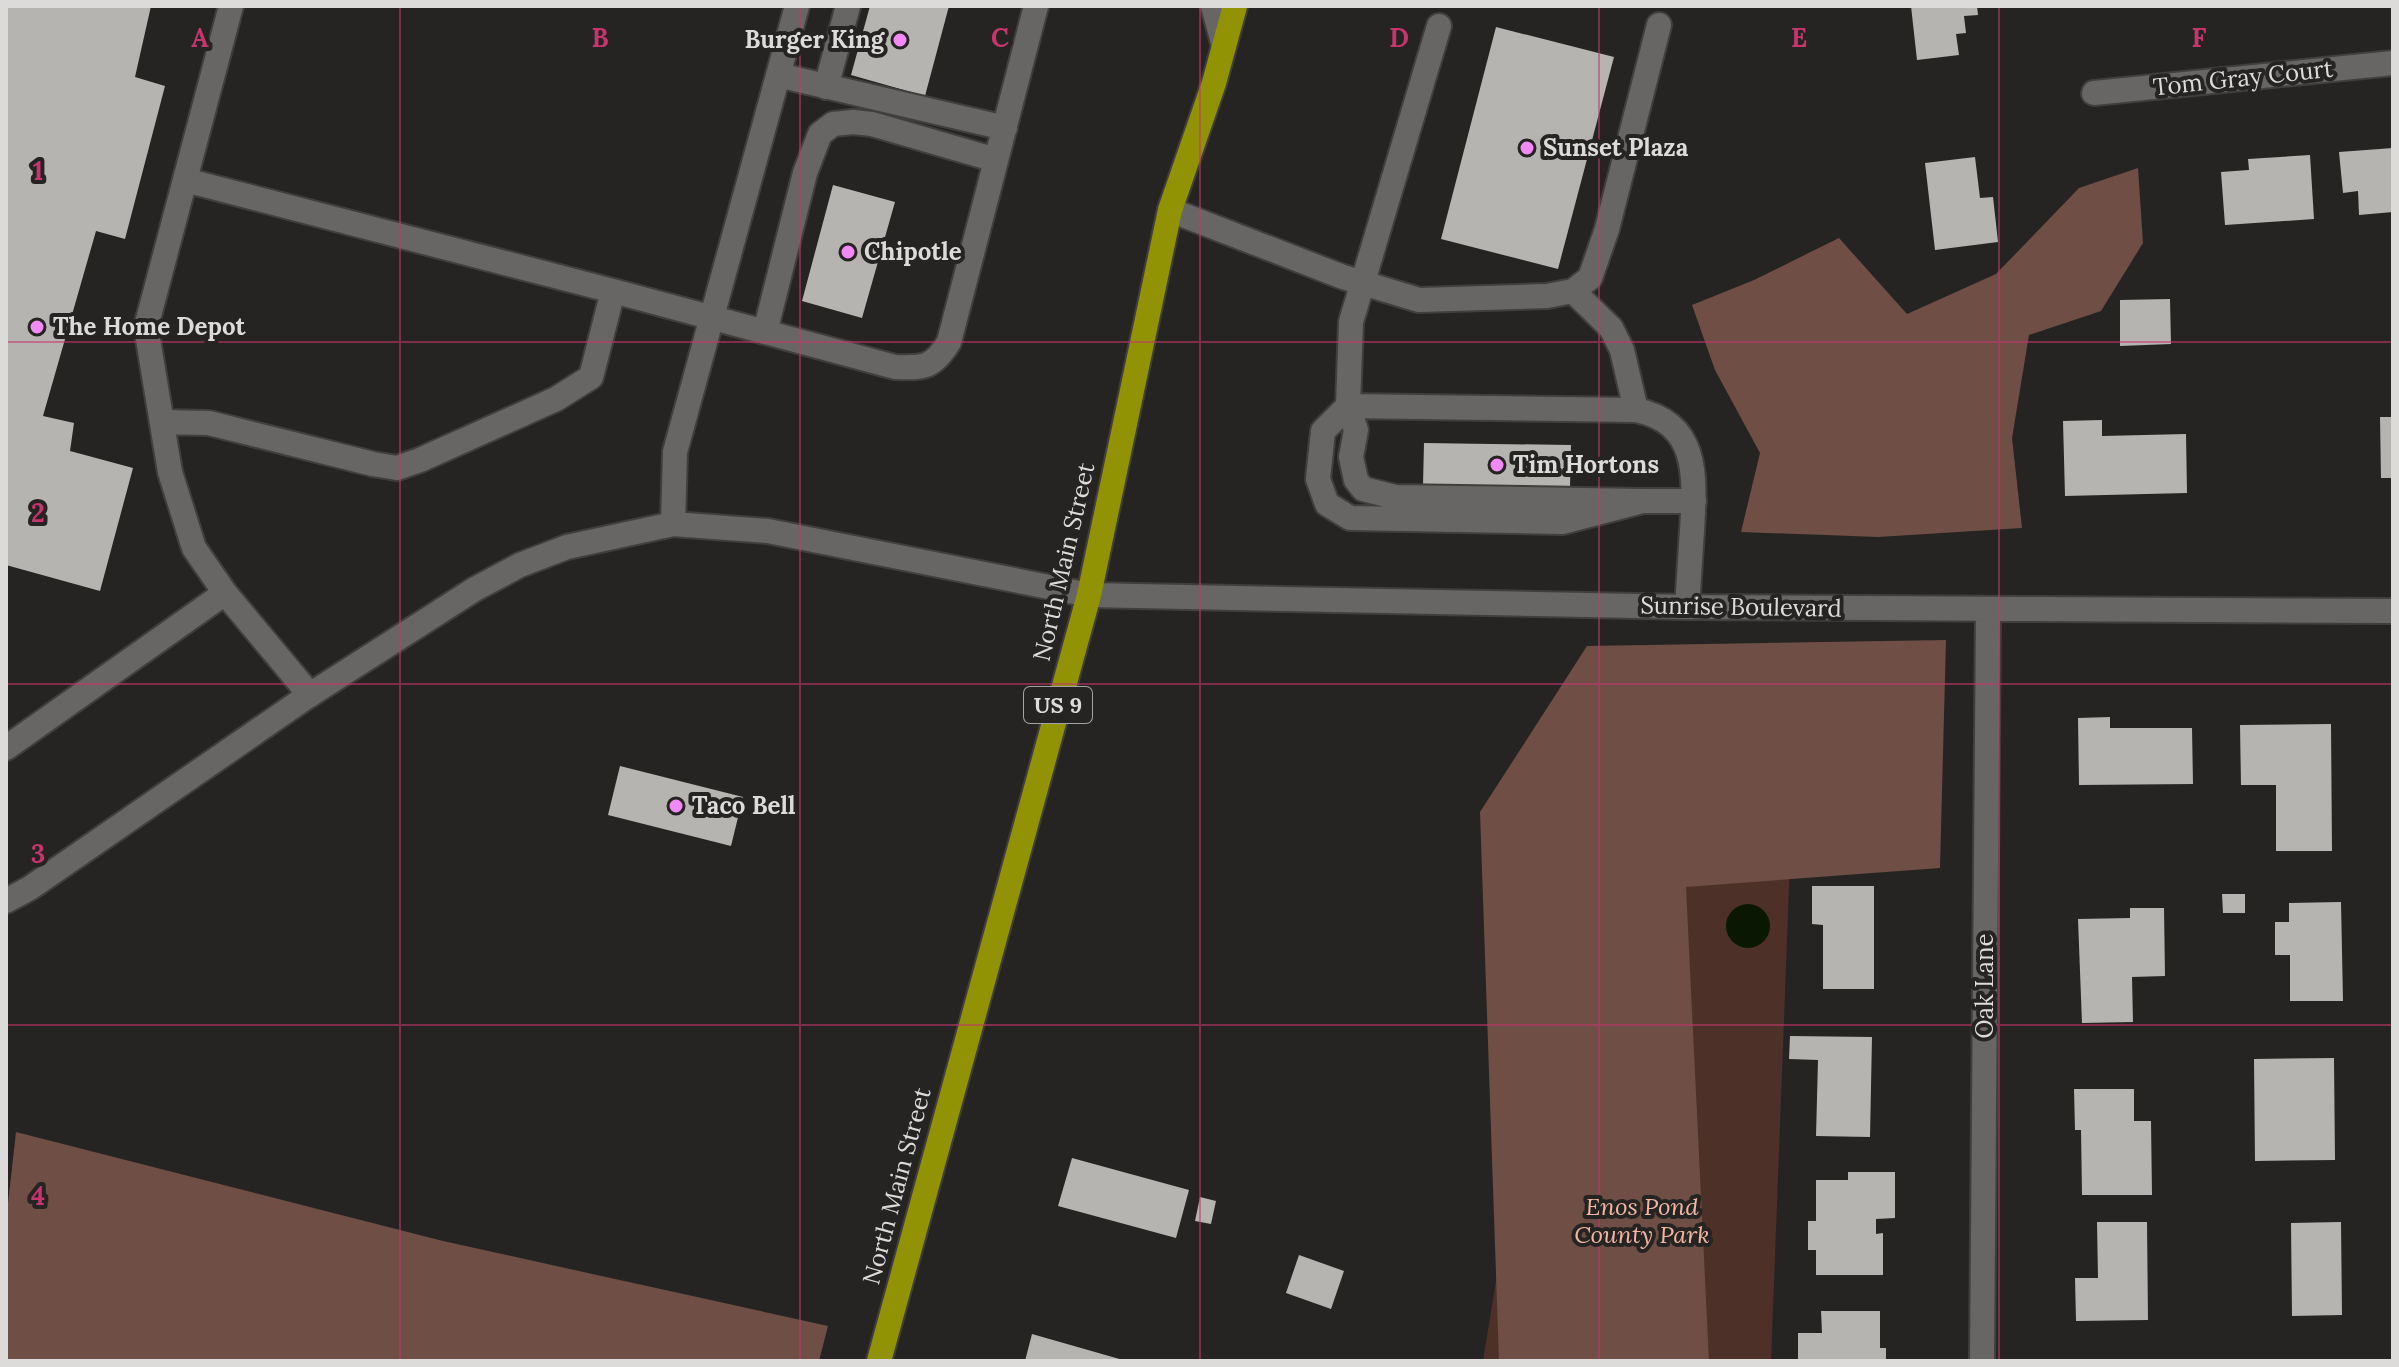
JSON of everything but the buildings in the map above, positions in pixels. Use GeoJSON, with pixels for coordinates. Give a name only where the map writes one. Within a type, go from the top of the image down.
{"type":"FeatureCollection","features":[{"type":"Feature","properties":{"kind":"highway","name":"North Main Street"},"geometry":{"type":"LineString","coordinates":[[879,1361],[1089,595],[1170,210],[1235,6]]}},
{"type":"Feature","properties":{"kind":"street"},"geometry":{"type":"LineString","coordinates":[[231,6],[146,327],[170,472],[194,548],[225,593],[310,695]]}},
{"type":"Feature","properties":{"kind":"street"},"geometry":{"type":"LineString","coordinates":[[673,524],[675,452],[797,6]]}},
{"type":"Feature","properties":{"kind":"street"},"geometry":{"type":"LineString","coordinates":[[826,87],[848,6]]}},
{"type":"Feature","properties":{"kind":"street"},"geometry":{"type":"LineString","coordinates":[[185,180],[895,367],[921,368],[939,359],[949,342],[1036,6]]}},
{"type":"Feature","properties":{"kind":"street"},"geometry":{"type":"LineString","coordinates":[[1213,6],[1224,46]]}},
{"type":"Feature","properties":{"kind":"street"},"geometry":{"type":"LineString","coordinates":[[1170,210],[1362,282],[1419,300],[1547,296],[1573,291],[1590,278],[1607,229],[1659,25]]}},
{"type":"Feature","properties":{"kind":"street"},"geometry":{"type":"LineString","coordinates":[[1439,26],[1351,322],[1348,406],[1356,430],[1352,471],[1363,489],[1376,494],[1694,501]]}},
{"type":"Feature","properties":{"kind":"street","name":"Tom Gray Court"},"geometry":{"type":"LineString","coordinates":[[2094,93],[2393,63]]}},
{"type":"Feature","properties":{"kind":"street"},"geometry":{"type":"LineString","coordinates":[[778,75],[1005,128]]}},
{"type":"Feature","properties":{"kind":"street"},"geometry":{"type":"LineString","coordinates":[[765,332],[805,173],[820,134],[833,124],[862,123],[996,160]]}},
{"type":"Feature","properties":{"kind":"street"},"geometry":{"type":"LineString","coordinates":[[162,422],[209,423],[397,468],[556,399],[591,377],[613,291]]}},
{"type":"Feature","properties":{"kind":"street"},"geometry":{"type":"LineString","coordinates":[[1573,291],[1611,328],[1622,350],[1636,410]]}},
{"type":"Feature","properties":{"kind":"street"},"geometry":{"type":"LineString","coordinates":[[1643,501],[1563,522],[1350,518],[1327,504],[1318,479],[1323,431],[1348,406],[1636,410],[1650,413],[1671,425],[1686,445],[1692,460],[1694,501],[1687,607]]}},
{"type":"Feature","properties":{"kind":"street","name":"Sunrise Boulevard"},"geometry":{"type":"LineString","coordinates":[[6,901],[30,888],[310,695],[475,589],[520,565],[567,547],[673,524],[768,531],[1089,595],[1687,607],[2393,611]]}},
{"type":"Feature","properties":{"kind":"street"},"geometry":{"type":"LineString","coordinates":[[6,748],[225,593]]}},
{"type":"Feature","properties":{"kind":"street","name":"Oak Lane"},"geometry":{"type":"LineString","coordinates":[[1982,1361],[1988,610]]}},
{"type":"Feature","properties":{"kind":"green space"},"geometry":{"type":"Polygon","coordinates":[[[2138,168],[2143,243],[2101,311],[2029,335],[2012,438],[2022,528],[1878,537],[1741,532],[1760,453],[1715,370],[1692,305],[1754,280],[1839,238],[1907,314],[1996,274],[2079,188],[2138,168]]]}},
{"type":"Feature","properties":{"kind":"green space"},"geometry":{"type":"Polygon","coordinates":[[[1946,640],[1940,868],[1686,887],[1709,1361],[1499,1361],[1480,812],[1587,646],[1946,640]]]}},
{"type":"Feature","properties":{"kind":"green space","name":"Enos Pond County Park"},"geometry":{"type":"Polygon","coordinates":[[[1569,831],[1790,861],[1771,1361],[1483,1361],[1569,831]]]}},
{"type":"Feature","properties":{"kind":"green space"},"geometry":{"type":"Polygon","coordinates":[[[16,1132],[443,1241],[828,1326],[819,1361],[6,1361],[6,1221],[16,1132]]]}},
{"type":"Feature","properties":{"kind":"shaded area"},"geometry":{"type":"Polygon","coordinates":[[[1748,904],[1764,910],[1770,926],[1764,942],[1748,948],[1732,942],[1726,926],[1732,910],[1748,904]]]}},
{"type":"Feature","properties":{"kind":"place","name":"Burger King"},"geometry":{"type":"Point","coordinates":[900,40]}},
{"type":"Feature","properties":{"kind":"place","name":"Sunset Plaza"},"geometry":{"type":"Point","coordinates":[1527,148]}},
{"type":"Feature","properties":{"kind":"place","name":"Chipotle"},"geometry":{"type":"Point","coordinates":[848,252]}},
{"type":"Feature","properties":{"kind":"place","name":"The Home Depot"},"geometry":{"type":"Point","coordinates":[37,327]}},
{"type":"Feature","properties":{"kind":"place","name":"Tim Hortons"},"geometry":{"type":"Point","coordinates":[1497,465]}},
{"type":"Feature","properties":{"kind":"place","name":"Taco Bell"},"geometry":{"type":"Point","coordinates":[676,806]}}]}
